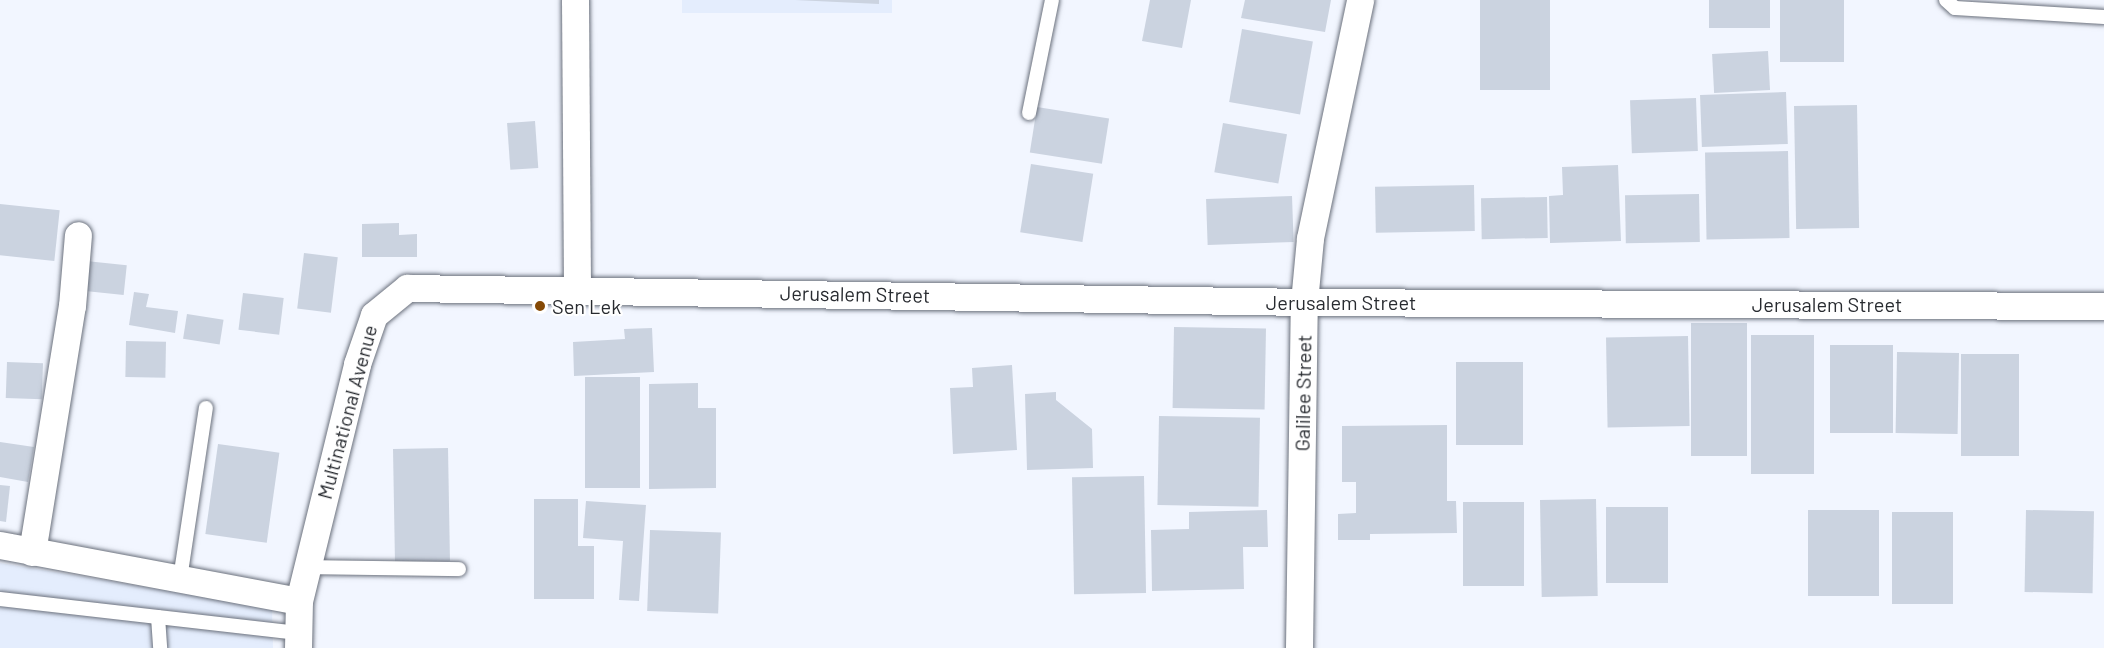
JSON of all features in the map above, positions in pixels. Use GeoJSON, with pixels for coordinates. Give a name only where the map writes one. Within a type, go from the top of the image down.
{"type":"FeatureCollection","features":[{"type":"Feature","properties":{"kind":"street"},"geometry":{"type":"LineString","coordinates":[[575,0],[577,289]]}},
{"type":"Feature","properties":{"kind":"street","name":"Galilee Street"},"geometry":{"type":"LineString","coordinates":[[1299,648],[1304,302],[1310,238],[1360,0]]}},
{"type":"Feature","properties":{"kind":"street"},"geometry":{"type":"LineString","coordinates":[[32,552],[72,306],[78,235]]}},
{"type":"Feature","properties":{"kind":"street","name":"Multinational Avenue"},"geometry":{"type":"LineString","coordinates":[[298,640],[299,601],[357,364],[374,315],[407,288],[577,289]]}},
{"type":"Feature","properties":{"kind":"street","name":"Jerusalem Street"},"geometry":{"type":"LineString","coordinates":[[577,289],[1304,302],[2104,306]]}},
{"type":"Feature","properties":{"kind":"street"},"geometry":{"type":"LineString","coordinates":[[0,545],[299,601]]}},
{"type":"Feature","properties":{"kind":"lane"},"geometry":{"type":"LineString","coordinates":[[1029,113],[1052,0]]}},
{"type":"Feature","properties":{"kind":"lane"},"geometry":{"type":"LineString","coordinates":[[1946,0],[1955,8],[2104,17]]}},
{"type":"Feature","properties":{"kind":"lane"},"geometry":{"type":"LineString","coordinates":[[180,579],[206,408]]}},
{"type":"Feature","properties":{"kind":"lane"},"geometry":{"type":"LineString","coordinates":[[307,567],[459,569]]}},
{"type":"Feature","properties":{"kind":"lane"},"geometry":{"type":"LineString","coordinates":[[0,599],[158,616],[298,640]]}},
{"type":"Feature","properties":{"kind":"lane"},"geometry":{"type":"LineString","coordinates":[[158,616],[160,648]]}},
{"type":"Feature","properties":{"kind":"shaded area"},"geometry":{"type":"Polygon","coordinates":[[[682,0],[892,0],[892,13],[682,13],[682,0]]]}},
{"type":"Feature","properties":{"kind":"shaded area"},"geometry":{"type":"Polygon","coordinates":[[[0,563],[272,608],[273,648],[0,648],[0,563]]]}},
{"type":"Feature","properties":{"kind":"building"},"geometry":{"type":"Polygon","coordinates":[[[795,0],[879,0],[879,4],[795,0]]]}},
{"type":"Feature","properties":{"kind":"building"},"geometry":{"type":"Polygon","coordinates":[[[1150,0],[1191,0],[1182,48],[1142,41],[1150,0]]]}},
{"type":"Feature","properties":{"kind":"building"},"geometry":{"type":"Polygon","coordinates":[[[1245,0],[1331,0],[1325,32],[1241,18],[1245,0]]]}},
{"type":"Feature","properties":{"kind":"building"},"geometry":{"type":"Polygon","coordinates":[[[1480,0],[1550,0],[1550,90],[1480,90],[1480,0]]]}},
{"type":"Feature","properties":{"kind":"building"},"geometry":{"type":"Polygon","coordinates":[[[1709,0],[1770,0],[1770,28],[1709,28],[1709,0]]]}},
{"type":"Feature","properties":{"kind":"building"},"geometry":{"type":"Polygon","coordinates":[[[1780,0],[1844,0],[1844,62],[1780,62],[1780,0]]]}},
{"type":"Feature","properties":{"kind":"building"},"geometry":{"type":"Polygon","coordinates":[[[1242,29],[1313,42],[1300,114],[1229,102],[1242,29]]]}},
{"type":"Feature","properties":{"kind":"building"},"geometry":{"type":"Polygon","coordinates":[[[1768,51],[1770,90],[1714,93],[1712,54],[1768,51]]]}},
{"type":"Feature","properties":{"kind":"building"},"geometry":{"type":"Polygon","coordinates":[[[1786,92],[1788,144],[1702,147],[1700,95],[1786,92]]]}},
{"type":"Feature","properties":{"kind":"building"},"geometry":{"type":"Polygon","coordinates":[[[1696,98],[1698,151],[1632,153],[1630,100],[1696,98]]]}},
{"type":"Feature","properties":{"kind":"building"},"geometry":{"type":"Polygon","coordinates":[[[1857,105],[1859,228],[1796,229],[1794,106],[1857,105]]]}},
{"type":"Feature","properties":{"kind":"building"},"geometry":{"type":"Polygon","coordinates":[[[1037,107],[1109,118],[1102,164],[1030,152],[1037,107]]]}},
{"type":"Feature","properties":{"kind":"building"},"geometry":{"type":"Polygon","coordinates":[[[535,121],[538,168],[510,170],[507,123],[535,121]]]}},
{"type":"Feature","properties":{"kind":"building"},"geometry":{"type":"Polygon","coordinates":[[[1223,123],[1287,134],[1278,184],[1214,172],[1223,123]]]}},
{"type":"Feature","properties":{"kind":"building"},"geometry":{"type":"Polygon","coordinates":[[[1788,151],[1790,238],[1707,239],[1705,152],[1788,151]]]}},
{"type":"Feature","properties":{"kind":"building"},"geometry":{"type":"Polygon","coordinates":[[[1031,164],[1093,174],[1082,242],[1020,232],[1031,164]]]}},
{"type":"Feature","properties":{"kind":"building"},"geometry":{"type":"Polygon","coordinates":[[[1618,165],[1621,241],[1550,243],[1549,196],[1563,195],[1562,167],[1618,165]]]}},
{"type":"Feature","properties":{"kind":"building"},"geometry":{"type":"Polygon","coordinates":[[[1474,185],[1475,231],[1376,233],[1375,187],[1474,185]]]}},
{"type":"Feature","properties":{"kind":"building"},"geometry":{"type":"Polygon","coordinates":[[[1699,194],[1700,242],[1626,243],[1625,195],[1699,194]]]}},
{"type":"Feature","properties":{"kind":"building"},"geometry":{"type":"Polygon","coordinates":[[[1292,196],[1294,242],[1208,245],[1206,199],[1292,196]]]}},
{"type":"Feature","properties":{"kind":"building"},"geometry":{"type":"Polygon","coordinates":[[[1547,197],[1548,238],[1482,239],[1481,198],[1547,197]]]}},
{"type":"Feature","properties":{"kind":"building"},"geometry":{"type":"Polygon","coordinates":[[[0,204],[60,210],[54,261],[0,255],[0,204]]]}},
{"type":"Feature","properties":{"kind":"building"},"geometry":{"type":"Polygon","coordinates":[[[399,223],[399,235],[417,234],[417,257],[362,257],[362,224],[399,223]]]}},
{"type":"Feature","properties":{"kind":"building"},"geometry":{"type":"Polygon","coordinates":[[[304,253],[338,257],[331,313],[297,309],[304,253]]]}},
{"type":"Feature","properties":{"kind":"building"},"geometry":{"type":"Polygon","coordinates":[[[86,261],[127,265],[124,295],[83,291],[86,261]]]}},
{"type":"Feature","properties":{"kind":"building"},"geometry":{"type":"Polygon","coordinates":[[[134,292],[149,294],[146,307],[178,311],[175,333],[129,325],[134,292]]]}},
{"type":"Feature","properties":{"kind":"building"},"geometry":{"type":"Polygon","coordinates":[[[243,293],[284,298],[279,335],[238,330],[243,293]]]}},
{"type":"Feature","properties":{"kind":"building"},"geometry":{"type":"Polygon","coordinates":[[[187,314],[224,320],[220,344],[183,339],[187,314]]]}},
{"type":"Feature","properties":{"kind":"building"},"geometry":{"type":"Polygon","coordinates":[[[1691,323],[1747,323],[1747,456],[1691,456],[1691,323]]]}},
{"type":"Feature","properties":{"kind":"building"},"geometry":{"type":"Polygon","coordinates":[[[1174,327],[1266,329],[1265,410],[1173,408],[1174,327]]]}},
{"type":"Feature","properties":{"kind":"building"},"geometry":{"type":"Polygon","coordinates":[[[652,328],[654,372],[574,376],[573,342],[625,339],[624,329],[652,328]]]}},
{"type":"Feature","properties":{"kind":"building"},"geometry":{"type":"Polygon","coordinates":[[[1751,335],[1814,335],[1814,474],[1751,474],[1751,335]]]}},
{"type":"Feature","properties":{"kind":"building"},"geometry":{"type":"Polygon","coordinates":[[[1688,336],[1690,426],[1608,427],[1606,337],[1688,336]]]}},
{"type":"Feature","properties":{"kind":"building"},"geometry":{"type":"Polygon","coordinates":[[[126,341],[166,342],[165,378],[125,377],[126,341]]]}},
{"type":"Feature","properties":{"kind":"building"},"geometry":{"type":"Polygon","coordinates":[[[1830,345],[1893,345],[1893,433],[1830,433],[1830,345]]]}},
{"type":"Feature","properties":{"kind":"building"},"geometry":{"type":"Polygon","coordinates":[[[1897,352],[1959,353],[1958,434],[1896,433],[1897,352]]]}},
{"type":"Feature","properties":{"kind":"building"},"geometry":{"type":"Polygon","coordinates":[[[1961,354],[2019,354],[2019,456],[1961,456],[1961,354]]]}},
{"type":"Feature","properties":{"kind":"building"},"geometry":{"type":"Polygon","coordinates":[[[7,362],[43,363],[42,399],[6,398],[7,362]]]}},
{"type":"Feature","properties":{"kind":"building"},"geometry":{"type":"Polygon","coordinates":[[[1456,362],[1523,362],[1523,445],[1456,445],[1456,362]]]}},
{"type":"Feature","properties":{"kind":"building"},"geometry":{"type":"Polygon","coordinates":[[[1012,365],[1017,450],[953,454],[950,388],[973,387],[972,368],[1012,365]]]}},
{"type":"Feature","properties":{"kind":"building"},"geometry":{"type":"Polygon","coordinates":[[[585,377],[640,377],[640,488],[585,488],[585,377]]]}},
{"type":"Feature","properties":{"kind":"building"},"geometry":{"type":"Polygon","coordinates":[[[698,383],[698,408],[716,408],[716,488],[649,489],[649,384],[698,383]]]}},
{"type":"Feature","properties":{"kind":"building"},"geometry":{"type":"Polygon","coordinates":[[[1056,392],[1056,400],[1092,429],[1093,468],[1027,470],[1025,394],[1056,392]]]}},
{"type":"Feature","properties":{"kind":"building"},"geometry":{"type":"Polygon","coordinates":[[[1159,416],[1260,418],[1258,507],[1157,505],[1159,416]]]}},
{"type":"Feature","properties":{"kind":"building"},"geometry":{"type":"Polygon","coordinates":[[[1447,425],[1447,501],[1456,501],[1457,533],[1370,534],[1370,540],[1338,540],[1338,514],[1356,513],[1356,482],[1342,482],[1342,426],[1447,425]]]}},
{"type":"Feature","properties":{"kind":"building"},"geometry":{"type":"Polygon","coordinates":[[[0,442],[34,447],[28,482],[0,477],[0,442]]]}},
{"type":"Feature","properties":{"kind":"building"},"geometry":{"type":"Polygon","coordinates":[[[218,444],[279,453],[267,543],[205,534],[218,444]]]}},
{"type":"Feature","properties":{"kind":"building"},"geometry":{"type":"Polygon","coordinates":[[[448,448],[450,561],[395,562],[393,449],[448,448]]]}},
{"type":"Feature","properties":{"kind":"building"},"geometry":{"type":"Polygon","coordinates":[[[1144,476],[1146,593],[1074,594],[1072,477],[1144,476]]]}},
{"type":"Feature","properties":{"kind":"building"},"geometry":{"type":"Polygon","coordinates":[[[0,485],[10,486],[6,522],[0,521],[0,485]]]}},
{"type":"Feature","properties":{"kind":"building"},"geometry":{"type":"Polygon","coordinates":[[[534,499],[578,499],[578,546],[594,546],[594,599],[534,599],[534,499]]]}},
{"type":"Feature","properties":{"kind":"building"},"geometry":{"type":"Polygon","coordinates":[[[1596,499],[1598,596],[1542,597],[1540,500],[1596,499]]]}},
{"type":"Feature","properties":{"kind":"building"},"geometry":{"type":"Polygon","coordinates":[[[586,501],[646,505],[639,601],[619,600],[623,541],[583,538],[586,501]]]}},
{"type":"Feature","properties":{"kind":"building"},"geometry":{"type":"Polygon","coordinates":[[[1463,502],[1524,502],[1524,586],[1463,586],[1463,502]]]}},
{"type":"Feature","properties":{"kind":"building"},"geometry":{"type":"Polygon","coordinates":[[[1606,507],[1668,507],[1668,583],[1606,583],[1606,507]]]}},
{"type":"Feature","properties":{"kind":"building"},"geometry":{"type":"Polygon","coordinates":[[[1267,510],[1268,547],[1243,547],[1244,589],[1152,591],[1151,530],[1189,529],[1189,512],[1267,510]]]}},
{"type":"Feature","properties":{"kind":"building"},"geometry":{"type":"Polygon","coordinates":[[[1808,510],[1879,510],[1879,596],[1808,596],[1808,510]]]}},
{"type":"Feature","properties":{"kind":"building"},"geometry":{"type":"Polygon","coordinates":[[[2026,510],[2094,511],[2093,593],[2025,592],[2026,510]]]}},
{"type":"Feature","properties":{"kind":"building"},"geometry":{"type":"Polygon","coordinates":[[[1892,512],[1953,512],[1953,604],[1892,604],[1892,512]]]}},
{"type":"Feature","properties":{"kind":"building"},"geometry":{"type":"Polygon","coordinates":[[[650,530],[721,532],[718,613],[647,611],[650,530]]]}},
{"type":"Feature","properties":{"kind":"place","name":"Sen Lek"},"geometry":{"type":"Point","coordinates":[540,306]}}]}
